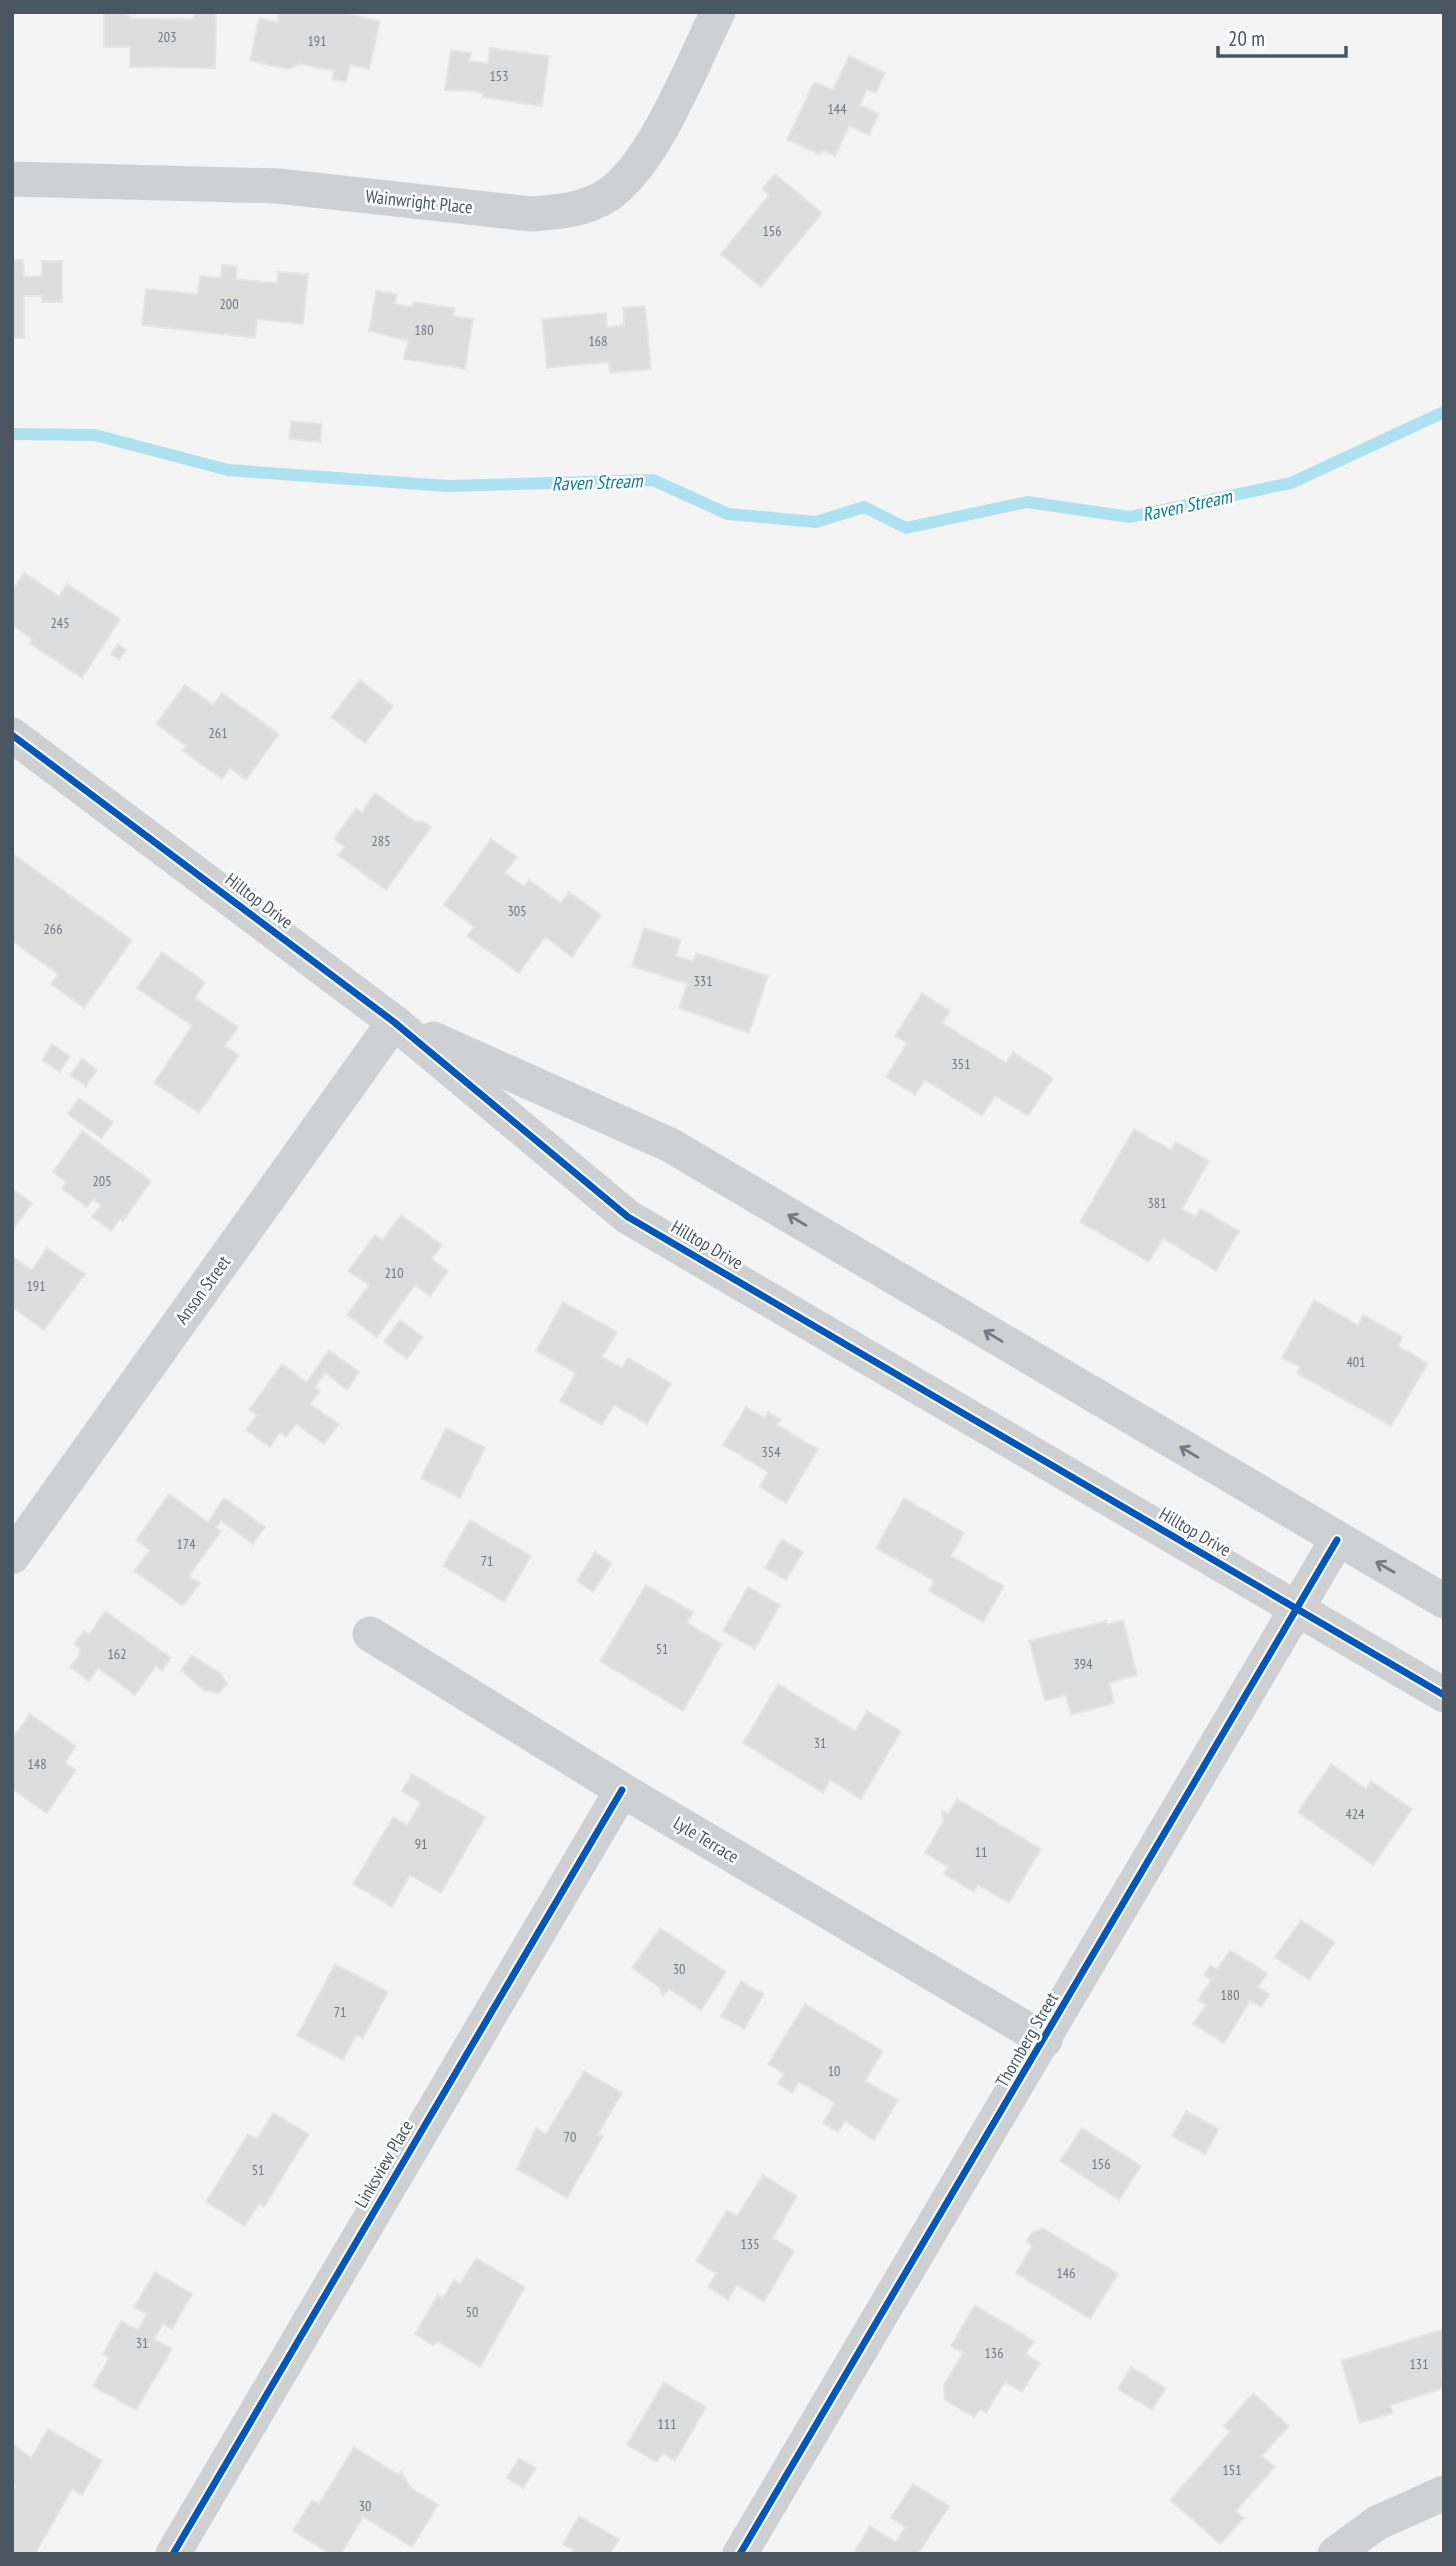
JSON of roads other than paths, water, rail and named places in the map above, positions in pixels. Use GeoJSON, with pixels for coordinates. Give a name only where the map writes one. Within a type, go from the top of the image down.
{"type":"FeatureCollection","features":[{"type":"Feature","properties":{"kind":"street","name":"Wainwright Place"},"geometry":{"type":"LineString","coordinates":[[12,179],[278,186],[531,214],[572,210],[608,195],[638,164],[655,138],[718,12]]}},
{"type":"Feature","properties":{"kind":"street","name":"Hilltop Drive"},"geometry":{"type":"LineString","coordinates":[[12,735],[394,1022],[628,1217],[1444,1695]]}},
{"type":"Feature","properties":{"kind":"street","name":"Hilltop Drive"},"geometry":{"type":"LineString","coordinates":[[394,1022],[670,1145],[1444,1601]]}},
{"type":"Feature","properties":{"kind":"street","name":"Anson Street"},"geometry":{"type":"LineString","coordinates":[[12,1557],[394,1022]]}},
{"type":"Feature","properties":{"kind":"street","name":"Thornberg Street"},"geometry":{"type":"LineString","coordinates":[[740,2554],[1045,2040],[1337,1539]]}},
{"type":"Feature","properties":{"kind":"street","name":"Lyle Terrace"},"geometry":{"type":"LineString","coordinates":[[370,1634],[622,1790],[1045,2040]]}},
{"type":"Feature","properties":{"kind":"street","name":"Linksview Place"},"geometry":{"type":"LineString","coordinates":[[173,2554],[622,1790]]}},
{"type":"Feature","properties":{"kind":"street"},"geometry":{"type":"LineString","coordinates":[[1335,2554],[1377,2523],[1444,2493]]}},
{"type":"Feature","properties":{"kind":"waterway","name":"Raven Stream"},"geometry":{"type":"LineString","coordinates":[[12,434],[95,435],[228,470],[447,486],[653,480],[728,514],[816,522],[864,507],[906,528],[1027,502],[1130,517],[1291,483],[1444,412]]}}]}
